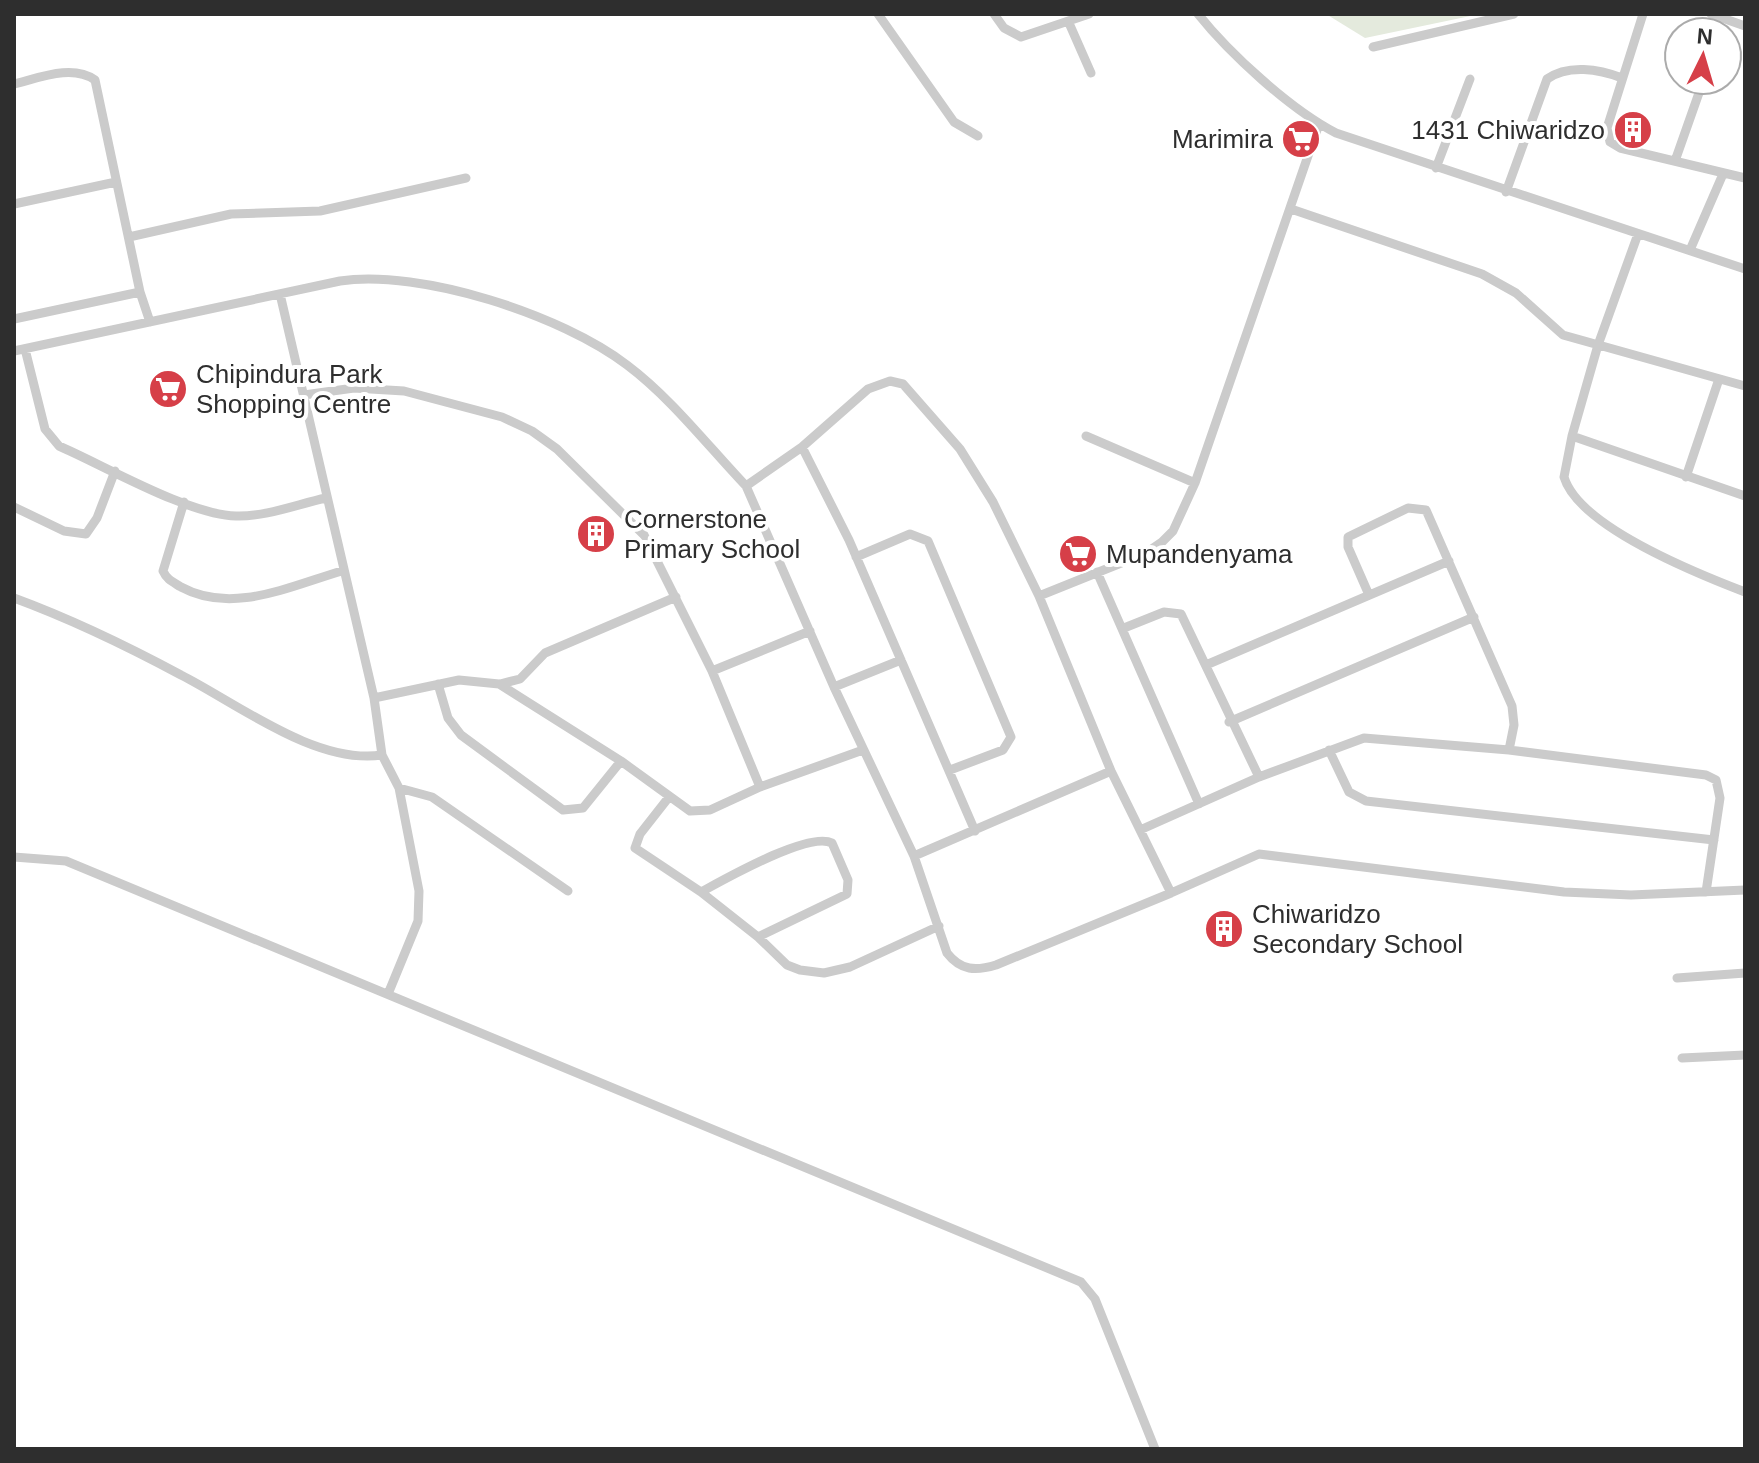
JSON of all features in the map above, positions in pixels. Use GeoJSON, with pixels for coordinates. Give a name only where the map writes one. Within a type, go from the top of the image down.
{"type":"FeatureCollection","features":[{"type":"Feature","properties":{"kind":"street"},"geometry":{"type":"LineString","coordinates":[[878,14],[954,122],[978,136]]}},
{"type":"Feature","properties":{"kind":"street"},"geometry":{"type":"LineString","coordinates":[[994,14],[1004,28],[1021,37],[1089,14]]}},
{"type":"Feature","properties":{"kind":"street"},"geometry":{"type":"LineString","coordinates":[[1198,14],[1261,76],[1319,124],[1357,142],[1745,269]]}},
{"type":"Feature","properties":{"kind":"street"},"geometry":{"type":"LineString","coordinates":[[1373,47],[1514,14]]}},
{"type":"Feature","properties":{"kind":"street"},"geometry":{"type":"LineString","coordinates":[[1643,14],[1607,128],[1610,142],[1620,148],[1745,178]]}},
{"type":"Feature","properties":{"kind":"street"},"geometry":{"type":"LineString","coordinates":[[1711,14],[1745,26]]}},
{"type":"Feature","properties":{"kind":"street"},"geometry":{"type":"LineString","coordinates":[[1069,23],[1091,73]]}},
{"type":"Feature","properties":{"kind":"street"},"geometry":{"type":"LineString","coordinates":[[1506,192],[1547,79],[1567,70],[1585,70],[1622,78]]}},
{"type":"Feature","properties":{"kind":"street"},"geometry":{"type":"LineString","coordinates":[[14,84],[71,72],[86,74],[95,80],[140,292],[150,322]]}},
{"type":"Feature","properties":{"kind":"street"},"geometry":{"type":"LineString","coordinates":[[1436,168],[1470,79]]}},
{"type":"Feature","properties":{"kind":"street"},"geometry":{"type":"LineString","coordinates":[[1675,161],[1698,96]]}},
{"type":"Feature","properties":{"kind":"street"},"geometry":{"type":"LineString","coordinates":[[1039,596],[1146,553],[1173,531],[1195,483],[1319,124]]}},
{"type":"Feature","properties":{"kind":"street"},"geometry":{"type":"LineString","coordinates":[[1690,250],[1723,174]]}},
{"type":"Feature","properties":{"kind":"street"},"geometry":{"type":"LineString","coordinates":[[129,237],[231,214],[320,211],[466,178]]}},
{"type":"Feature","properties":{"kind":"street"},"geometry":{"type":"LineString","coordinates":[[14,204],[116,182]]}},
{"type":"Feature","properties":{"kind":"street"},"geometry":{"type":"LineString","coordinates":[[1291,209],[1482,274],[1516,293],[1563,335],[1745,386]]}},
{"type":"Feature","properties":{"kind":"street"},"geometry":{"type":"LineString","coordinates":[[1638,234],[1598,345],[1572,436],[1564,477],[1584,507],[1671,562],[1745,592]]}},
{"type":"Feature","properties":{"kind":"street"},"geometry":{"type":"LineString","coordinates":[[14,351],[362,278],[418,284],[509,306],[601,347],[629,366],[746,486],[834,687],[914,856],[947,953],[962,968],[983,969],[1259,854],[1564,892],[1745,890]]}},
{"type":"Feature","properties":{"kind":"street"},"geometry":{"type":"LineString","coordinates":[[14,319],[140,292]]}},
{"type":"Feature","properties":{"kind":"street"},"geometry":{"type":"LineString","coordinates":[[280,294],[374,698],[382,755],[399,788],[419,891],[418,921],[388,994]]}},
{"type":"Feature","properties":{"kind":"street"},"geometry":{"type":"LineString","coordinates":[[25,349],[45,429],[51,439],[115,471],[184,502],[238,517],[326,498]]}},
{"type":"Feature","properties":{"kind":"street"},"geometry":{"type":"LineString","coordinates":[[1686,477],[1719,379]]}},
{"type":"Feature","properties":{"kind":"street"},"geometry":{"type":"LineString","coordinates":[[746,486],[802,447],[868,389],[890,381],[903,384],[975,472],[1039,596],[1111,771],[1171,893]]}},
{"type":"Feature","properties":{"kind":"street"},"geometry":{"type":"LineString","coordinates":[[304,395],[380,387],[502,417],[532,431],[626,514],[644,535],[712,671],[760,787]]}},
{"type":"Feature","properties":{"kind":"street"},"geometry":{"type":"LineString","coordinates":[[1086,436],[1195,483]]}},
{"type":"Feature","properties":{"kind":"street"},"geometry":{"type":"LineString","coordinates":[[1572,436],[1745,496]]}},
{"type":"Feature","properties":{"kind":"street"},"geometry":{"type":"LineString","coordinates":[[802,447],[856,557],[975,831]]}},
{"type":"Feature","properties":{"kind":"street"},"geometry":{"type":"LineString","coordinates":[[14,507],[64,531],[86,534],[93,528],[115,471]]}},
{"type":"Feature","properties":{"kind":"street"},"geometry":{"type":"LineString","coordinates":[[184,502],[163,571],[166,579],[193,593],[217,600],[246,598],[342,571]]}},
{"type":"Feature","properties":{"kind":"street"},"geometry":{"type":"LineString","coordinates":[[1369,595],[1348,547],[1348,537],[1408,508],[1426,510],[1512,706],[1514,725],[1509,750]]}},
{"type":"Feature","properties":{"kind":"street"},"geometry":{"type":"LineString","coordinates":[[856,557],[910,534],[928,541],[1011,737],[1003,750],[950,770]]}},
{"type":"Feature","properties":{"kind":"street"},"geometry":{"type":"LineString","coordinates":[[1206,665],[1449,561]]}},
{"type":"Feature","properties":{"kind":"street"},"geometry":{"type":"LineString","coordinates":[[1097,572],[1199,804]]}},
{"type":"Feature","properties":{"kind":"street"},"geometry":{"type":"LineString","coordinates":[[499,684],[520,679],[545,653],[676,597]]}},
{"type":"Feature","properties":{"kind":"street"},"geometry":{"type":"LineString","coordinates":[[14,598],[106,638],[260,720],[332,752],[348,756],[382,755]]}},
{"type":"Feature","properties":{"kind":"street"},"geometry":{"type":"LineString","coordinates":[[1124,628],[1164,612],[1176,612],[1186,621],[1229,722],[1259,777]]}},
{"type":"Feature","properties":{"kind":"street"},"geometry":{"type":"LineString","coordinates":[[1229,722],[1474,617]]}},
{"type":"Feature","properties":{"kind":"street"},"geometry":{"type":"LineString","coordinates":[[712,671],[810,631]]}},
{"type":"Feature","properties":{"kind":"street"},"geometry":{"type":"LineString","coordinates":[[834,687],[901,660]]}},
{"type":"Feature","properties":{"kind":"street"},"geometry":{"type":"LineString","coordinates":[[374,698],[470,679],[499,684],[621,761],[669,797],[697,812],[863,750]]}},
{"type":"Feature","properties":{"kind":"street"},"geometry":{"type":"LineString","coordinates":[[438,684],[453,727],[563,810],[583,808],[621,761]]}},
{"type":"Feature","properties":{"kind":"street"},"geometry":{"type":"LineString","coordinates":[[1140,830],[1259,777],[1364,738],[1509,750],[1706,775],[1716,780],[1721,790],[1706,892]]}},
{"type":"Feature","properties":{"kind":"street"},"geometry":{"type":"LineString","coordinates":[[1329,750],[1349,792],[1366,801],[1714,840]]}},
{"type":"Feature","properties":{"kind":"street"},"geometry":{"type":"LineString","coordinates":[[914,856],[1111,771]]}},
{"type":"Feature","properties":{"kind":"street"},"geometry":{"type":"LineString","coordinates":[[399,788],[432,797],[568,891]]}},
{"type":"Feature","properties":{"kind":"street"},"geometry":{"type":"LineString","coordinates":[[669,797],[640,834],[635,848],[701,892],[758,937],[787,965],[824,973],[850,967],[939,926]]}},
{"type":"Feature","properties":{"kind":"street"},"geometry":{"type":"LineString","coordinates":[[701,892],[745,868],[817,839],[832,843],[848,880],[847,894],[758,937]]}},
{"type":"Feature","properties":{"kind":"street"},"geometry":{"type":"LineString","coordinates":[[14,857],[66,861],[1081,1282],[1095,1299],[1155,1449]]}},
{"type":"Feature","properties":{"kind":"street"},"geometry":{"type":"LineString","coordinates":[[1677,978],[1745,973]]}},
{"type":"Feature","properties":{"kind":"street"},"geometry":{"type":"LineString","coordinates":[[1682,1058],[1745,1055]]}},
{"type":"Feature","properties":{"kind":"shaded area"},"geometry":{"type":"Polygon","coordinates":[[[1326,14],[1480,14],[1365,38],[1326,14]]]}},
{"type":"Feature","properties":{"kind":"place","name":"1431 Chiwaridzo"},"geometry":{"type":"Point","coordinates":[1633,130]}},
{"type":"Feature","properties":{"kind":"place","name":"Marimira"},"geometry":{"type":"Point","coordinates":[1301,139]}},
{"type":"Feature","properties":{"kind":"place","name":"Chipindura Park Shopping Centre"},"geometry":{"type":"Point","coordinates":[168,389]}},
{"type":"Feature","properties":{"kind":"place","name":"Cornerstone Primary School"},"geometry":{"type":"Point","coordinates":[596,534]}},
{"type":"Feature","properties":{"kind":"place","name":"Mupandenyama"},"geometry":{"type":"Point","coordinates":[1078,554]}},
{"type":"Feature","properties":{"kind":"place","name":"Chiwaridzo Secondary School"},"geometry":{"type":"Point","coordinates":[1224,929]}}]}
